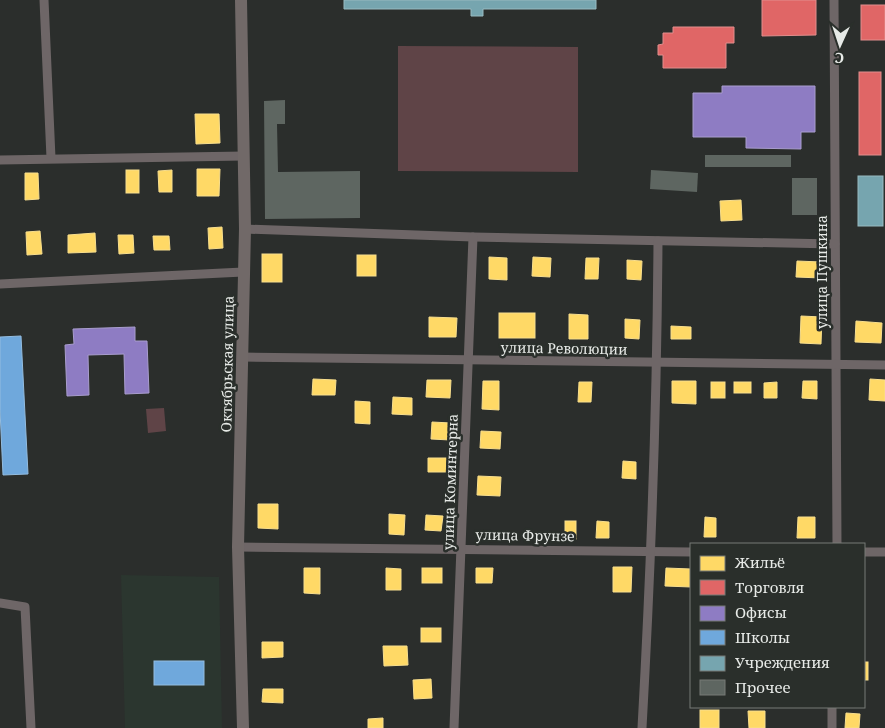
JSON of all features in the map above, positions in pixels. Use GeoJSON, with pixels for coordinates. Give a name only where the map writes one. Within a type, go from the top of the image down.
{"type":"FeatureCollection","features":[{"type":"Feature","properties":{"kind":"street"},"geometry":{"type":"LineString","coordinates":[[44,0],[51,158]]}},
{"type":"Feature","properties":{"kind":"street","name":"Октябрьская улица"},"geometry":{"type":"LineString","coordinates":[[241,0],[246,230],[243,272],[238,547],[243,728]]}},
{"type":"Feature","properties":{"kind":"street","name":"улица Пушкина"},"geometry":{"type":"LineString","coordinates":[[834,0],[837,543]]}},
{"type":"Feature","properties":{"kind":"street"},"geometry":{"type":"LineString","coordinates":[[0,160],[244,156]]}},
{"type":"Feature","properties":{"kind":"street"},"geometry":{"type":"LineString","coordinates":[[246,230],[473,237],[835,244]]}},
{"type":"Feature","properties":{"kind":"street","name":"улица Коминтерна"},"geometry":{"type":"LineString","coordinates":[[454,728],[473,237]]}},
{"type":"Feature","properties":{"kind":"street"},"geometry":{"type":"LineString","coordinates":[[642,728],[651,551],[657,363],[658,241]]}},
{"type":"Feature","properties":{"kind":"street"},"geometry":{"type":"LineString","coordinates":[[0,284],[243,272]]}},
{"type":"Feature","properties":{"kind":"street","name":"улица Революции"},"geometry":{"type":"LineString","coordinates":[[242,357],[885,365]]}},
{"type":"Feature","properties":{"kind":"street","name":"улица Фрунзе"},"geometry":{"type":"LineString","coordinates":[[238,547],[690,552]]}},
{"type":"Feature","properties":{"kind":"street"},"geometry":{"type":"LineString","coordinates":[[865,552],[885,552]]}},
{"type":"Feature","properties":{"kind":"street"},"geometry":{"type":"LineString","coordinates":[[0,603],[25,607],[32,728]]}},
{"type":"Feature","properties":{"kind":"street"},"geometry":{"type":"LineString","coordinates":[[832,708],[832,728]]}},
{"type":"Feature","properties":{"kind":"shaded area"},"geometry":{"type":"Polygon","coordinates":[[[398,46],[578,47],[578,172],[398,171],[398,46]]]}},
{"type":"Feature","properties":{"kind":"shaded area"},"geometry":{"type":"Polygon","coordinates":[[[164,408],[166,431],[148,433],[146,409],[164,408]]]}},
{"type":"Feature","properties":{"kind":"shaded area"},"geometry":{"type":"Polygon","coordinates":[[[121,575],[219,577],[222,728],[125,728],[121,575]]]}},
{"type":"Feature","properties":{"kind":"building: Жильё"},"geometry":{"type":"Polygon","coordinates":[[[195,114],[219,114],[220,143],[196,144],[195,114]]]}},
{"type":"Feature","properties":{"kind":"building: Жильё"},"geometry":{"type":"Polygon","coordinates":[[[197,169],[220,169],[219,196],[197,196],[197,169]]]}},
{"type":"Feature","properties":{"kind":"building: Жильё"},"geometry":{"type":"Polygon","coordinates":[[[126,170],[139,170],[139,193],[126,193],[126,170]]]}},
{"type":"Feature","properties":{"kind":"building: Жильё"},"geometry":{"type":"Polygon","coordinates":[[[172,170],[172,192],[159,192],[158,171],[172,170]]]}},
{"type":"Feature","properties":{"kind":"building: Жильё"},"geometry":{"type":"Polygon","coordinates":[[[25,173],[38,173],[39,199],[25,200],[25,173]]]}},
{"type":"Feature","properties":{"kind":"building: Жильё"},"geometry":{"type":"Polygon","coordinates":[[[741,200],[742,220],[721,221],[720,201],[741,200]]]}},
{"type":"Feature","properties":{"kind":"building: Жильё"},"geometry":{"type":"Polygon","coordinates":[[[222,227],[223,248],[209,249],[208,228],[222,227]]]}},
{"type":"Feature","properties":{"kind":"building: Жильё"},"geometry":{"type":"Polygon","coordinates":[[[40,231],[42,254],[27,255],[26,232],[40,231]]]}},
{"type":"Feature","properties":{"kind":"building: Жильё"},"geometry":{"type":"Polygon","coordinates":[[[95,233],[96,252],[68,253],[68,235],[95,233]]]}},
{"type":"Feature","properties":{"kind":"building: Жильё"},"geometry":{"type":"Polygon","coordinates":[[[118,235],[133,235],[134,253],[119,254],[118,235]]]}},
{"type":"Feature","properties":{"kind":"building: Жильё"},"geometry":{"type":"Polygon","coordinates":[[[153,236],[169,236],[170,250],[154,250],[153,236]]]}},
{"type":"Feature","properties":{"kind":"building: Жильё"},"geometry":{"type":"Polygon","coordinates":[[[262,254],[282,254],[282,282],[262,282],[262,254]]]}},
{"type":"Feature","properties":{"kind":"building: Жильё"},"geometry":{"type":"Polygon","coordinates":[[[357,255],[376,255],[376,276],[357,276],[357,255]]]}},
{"type":"Feature","properties":{"kind":"building: Жильё"},"geometry":{"type":"Polygon","coordinates":[[[489,257],[507,258],[507,280],[489,279],[489,257]]]}},
{"type":"Feature","properties":{"kind":"building: Жильё"},"geometry":{"type":"Polygon","coordinates":[[[533,257],[551,258],[550,277],[532,276],[533,257]]]}},
{"type":"Feature","properties":{"kind":"building: Жильё"},"geometry":{"type":"Polygon","coordinates":[[[586,258],[599,258],[598,279],[585,279],[586,258]]]}},
{"type":"Feature","properties":{"kind":"building: Жильё"},"geometry":{"type":"Polygon","coordinates":[[[627,260],[642,261],[641,280],[627,279],[627,260]]]}},
{"type":"Feature","properties":{"kind":"building: Жильё"},"geometry":{"type":"Polygon","coordinates":[[[797,261],[821,262],[821,278],[796,277],[797,261]]]}},
{"type":"Feature","properties":{"kind":"building: Жильё"},"geometry":{"type":"Polygon","coordinates":[[[499,313],[535,313],[535,338],[499,338],[499,313]]]}},
{"type":"Feature","properties":{"kind":"building: Жильё"},"geometry":{"type":"Polygon","coordinates":[[[569,314],[588,315],[588,339],[569,339],[569,314]]]}},
{"type":"Feature","properties":{"kind":"building: Жильё"},"geometry":{"type":"Polygon","coordinates":[[[801,316],[822,317],[821,344],[800,343],[801,316]]]}},
{"type":"Feature","properties":{"kind":"building: Жильё"},"geometry":{"type":"Polygon","coordinates":[[[429,317],[457,318],[456,337],[429,337],[429,317]]]}},
{"type":"Feature","properties":{"kind":"building: Жильё"},"geometry":{"type":"Polygon","coordinates":[[[625,319],[640,320],[639,339],[625,338],[625,319]]]}},
{"type":"Feature","properties":{"kind":"building: Жильё"},"geometry":{"type":"Polygon","coordinates":[[[856,321],[882,323],[881,343],[855,342],[856,321]]]}},
{"type":"Feature","properties":{"kind":"building: Жильё"},"geometry":{"type":"Polygon","coordinates":[[[671,326],[691,327],[691,339],[671,339],[671,326]]]}},
{"type":"Feature","properties":{"kind":"building: Жильё"},"geometry":{"type":"Polygon","coordinates":[[[313,379],[336,380],[335,395],[312,395],[313,379]]]}},
{"type":"Feature","properties":{"kind":"building: Жильё"},"geometry":{"type":"Polygon","coordinates":[[[870,379],[885,380],[885,401],[869,400],[870,379]]]}},
{"type":"Feature","properties":{"kind":"building: Жильё"},"geometry":{"type":"Polygon","coordinates":[[[427,380],[451,380],[450,398],[426,397],[427,380]]]}},
{"type":"Feature","properties":{"kind":"building: Жильё"},"geometry":{"type":"Polygon","coordinates":[[[483,381],[499,381],[499,410],[482,409],[483,381]]]}},
{"type":"Feature","properties":{"kind":"building: Жильё"},"geometry":{"type":"Polygon","coordinates":[[[672,381],[696,381],[696,404],[672,403],[672,381]]]}},
{"type":"Feature","properties":{"kind":"building: Жильё"},"geometry":{"type":"Polygon","coordinates":[[[803,381],[817,381],[817,399],[802,398],[803,381]]]}},
{"type":"Feature","properties":{"kind":"building: Жильё"},"geometry":{"type":"Polygon","coordinates":[[[579,382],[592,382],[591,402],[578,402],[579,382]]]}},
{"type":"Feature","properties":{"kind":"building: Жильё"},"geometry":{"type":"Polygon","coordinates":[[[711,382],[725,382],[725,398],[711,398],[711,382]]]}},
{"type":"Feature","properties":{"kind":"building: Жильё"},"geometry":{"type":"Polygon","coordinates":[[[734,382],[751,382],[751,393],[734,393],[734,382]]]}},
{"type":"Feature","properties":{"kind":"building: Жильё"},"geometry":{"type":"Polygon","coordinates":[[[777,382],[777,398],[764,398],[764,383],[777,382]]]}},
{"type":"Feature","properties":{"kind":"building: Жильё"},"geometry":{"type":"Polygon","coordinates":[[[393,397],[412,398],[412,415],[392,414],[393,397]]]}},
{"type":"Feature","properties":{"kind":"building: Жильё"},"geometry":{"type":"Polygon","coordinates":[[[355,401],[370,402],[370,424],[355,423],[355,401]]]}},
{"type":"Feature","properties":{"kind":"building: Жильё"},"geometry":{"type":"Polygon","coordinates":[[[432,422],[451,423],[450,440],[431,439],[432,422]]]}},
{"type":"Feature","properties":{"kind":"building: Жильё"},"geometry":{"type":"Polygon","coordinates":[[[481,431],[501,432],[500,449],[480,448],[481,431]]]}},
{"type":"Feature","properties":{"kind":"building: Жильё"},"geometry":{"type":"Polygon","coordinates":[[[428,458],[448,458],[447,472],[428,472],[428,458]]]}},
{"type":"Feature","properties":{"kind":"building: Жильё"},"geometry":{"type":"Polygon","coordinates":[[[623,461],[636,462],[636,479],[622,478],[623,461]]]}},
{"type":"Feature","properties":{"kind":"building: Жильё"},"geometry":{"type":"Polygon","coordinates":[[[478,476],[501,477],[500,496],[477,495],[478,476]]]}},
{"type":"Feature","properties":{"kind":"building: Жильё"},"geometry":{"type":"Polygon","coordinates":[[[258,504],[278,504],[278,529],[258,528],[258,504]]]}},
{"type":"Feature","properties":{"kind":"building: Жильё"},"geometry":{"type":"Polygon","coordinates":[[[389,514],[405,515],[404,535],[389,534],[389,514]]]}},
{"type":"Feature","properties":{"kind":"building: Жильё"},"geometry":{"type":"Polygon","coordinates":[[[426,515],[443,516],[441,531],[425,530],[426,515]]]}},
{"type":"Feature","properties":{"kind":"building: Жильё"},"geometry":{"type":"Polygon","coordinates":[[[705,517],[716,518],[716,537],[704,537],[705,517]]]}},
{"type":"Feature","properties":{"kind":"building: Жильё"},"geometry":{"type":"Polygon","coordinates":[[[798,517],[815,517],[815,538],[797,538],[798,517]]]}},
{"type":"Feature","properties":{"kind":"building: Жильё"},"geometry":{"type":"Polygon","coordinates":[[[565,521],[576,521],[576,539],[565,539],[565,521]]]}},
{"type":"Feature","properties":{"kind":"building: Жильё"},"geometry":{"type":"Polygon","coordinates":[[[597,521],[609,522],[609,538],[596,538],[597,521]]]}},
{"type":"Feature","properties":{"kind":"building: Жильё"},"geometry":{"type":"Polygon","coordinates":[[[613,567],[632,567],[631,592],[613,592],[613,567]]]}},
{"type":"Feature","properties":{"kind":"building: Жильё"},"geometry":{"type":"Polygon","coordinates":[[[304,568],[320,568],[320,594],[304,593],[304,568]]]}},
{"type":"Feature","properties":{"kind":"building: Жильё"},"geometry":{"type":"Polygon","coordinates":[[[386,568],[401,569],[401,590],[386,590],[386,568]]]}},
{"type":"Feature","properties":{"kind":"building: Жильё"},"geometry":{"type":"Polygon","coordinates":[[[422,568],[442,568],[442,583],[422,583],[422,568]]]}},
{"type":"Feature","properties":{"kind":"building: Жильё"},"geometry":{"type":"Polygon","coordinates":[[[476,568],[493,568],[492,583],[476,583],[476,568]]]}},
{"type":"Feature","properties":{"kind":"building: Жильё"},"geometry":{"type":"Polygon","coordinates":[[[666,568],[690,569],[690,587],[665,586],[666,568]]]}},
{"type":"Feature","properties":{"kind":"building: Жильё"},"geometry":{"type":"Polygon","coordinates":[[[421,628],[441,628],[441,642],[421,642],[421,628]]]}},
{"type":"Feature","properties":{"kind":"building: Жильё"},"geometry":{"type":"Polygon","coordinates":[[[262,642],[283,642],[283,657],[262,658],[262,642]]]}},
{"type":"Feature","properties":{"kind":"building: Жильё"},"geometry":{"type":"Polygon","coordinates":[[[383,646],[407,646],[408,665],[384,666],[383,646]]]}},
{"type":"Feature","properties":{"kind":"building: Жильё"},"geometry":{"type":"Polygon","coordinates":[[[865,662],[868,662],[868,680],[865,680],[865,662]]]}},
{"type":"Feature","properties":{"kind":"building: Жильё"},"geometry":{"type":"Polygon","coordinates":[[[431,679],[432,698],[414,699],[413,680],[431,679]]]}},
{"type":"Feature","properties":{"kind":"building: Жильё"},"geometry":{"type":"Polygon","coordinates":[[[263,689],[283,689],[283,703],[262,702],[263,689]]]}},
{"type":"Feature","properties":{"kind":"building: Жильё"},"geometry":{"type":"Polygon","coordinates":[[[700,710],[719,710],[719,728],[700,728],[700,710]]]}},
{"type":"Feature","properties":{"kind":"building: Жильё"},"geometry":{"type":"Polygon","coordinates":[[[748,711],[765,711],[765,728],[749,728],[748,711]]]}},
{"type":"Feature","properties":{"kind":"building: Жильё"},"geometry":{"type":"Polygon","coordinates":[[[846,713],[860,714],[859,728],[845,728],[846,713]]]}},
{"type":"Feature","properties":{"kind":"building: Жильё"},"geometry":{"type":"Polygon","coordinates":[[[383,718],[383,728],[368,728],[368,719],[383,718]]]}},
{"type":"Feature","properties":{"kind":"building: Торговля"},"geometry":{"type":"Polygon","coordinates":[[[762,0],[816,0],[816,35],[762,36],[762,0]]]}},
{"type":"Feature","properties":{"kind":"building: Торговля"},"geometry":{"type":"Polygon","coordinates":[[[861,5],[885,5],[885,40],[861,40],[861,5]]]}},
{"type":"Feature","properties":{"kind":"building: Торговля"},"geometry":{"type":"Polygon","coordinates":[[[673,27],[734,27],[734,43],[726,43],[726,68],[663,68],[663,55],[658,55],[658,45],[663,44],[663,33],[673,33],[673,27]]]}},
{"type":"Feature","properties":{"kind":"building: Торговля"},"geometry":{"type":"Polygon","coordinates":[[[859,72],[881,72],[881,155],[859,155],[859,72]]]}},
{"type":"Feature","properties":{"kind":"building: Офисы"},"geometry":{"type":"Polygon","coordinates":[[[722,86],[815,86],[815,132],[801,132],[801,149],[746,148],[746,137],[693,137],[693,93],[722,93],[722,86]]]}},
{"type":"Feature","properties":{"kind":"building: Офисы"},"geometry":{"type":"Polygon","coordinates":[[[135,327],[135,341],[147,341],[149,393],[125,394],[124,354],[88,355],[89,395],[67,396],[65,345],[74,344],[73,329],[135,327]]]}},
{"type":"Feature","properties":{"kind":"building: Школы"},"geometry":{"type":"Polygon","coordinates":[[[21,336],[28,474],[3,475],[0,410],[0,337],[21,336]]]}},
{"type":"Feature","properties":{"kind":"building: Школы"},"geometry":{"type":"Polygon","coordinates":[[[154,661],[204,661],[204,685],[154,685],[154,661]]]}},
{"type":"Feature","properties":{"kind":"building: Учреждения"},"geometry":{"type":"Polygon","coordinates":[[[344,0],[596,0],[596,9],[483,9],[483,16],[471,16],[471,9],[344,9],[344,0]]]}},
{"type":"Feature","properties":{"kind":"building: Учреждения"},"geometry":{"type":"Polygon","coordinates":[[[858,176],[883,176],[883,226],[858,226],[858,176]]]}},
{"type":"Feature","properties":{"kind":"building: Прочее"},"geometry":{"type":"Polygon","coordinates":[[[285,100],[285,124],[277,124],[278,172],[360,171],[360,218],[265,219],[264,101],[285,100]]]}},
{"type":"Feature","properties":{"kind":"building: Прочее"},"geometry":{"type":"Polygon","coordinates":[[[705,155],[791,155],[791,167],[705,167],[705,155]]]}},
{"type":"Feature","properties":{"kind":"building: Прочее"},"geometry":{"type":"Polygon","coordinates":[[[651,170],[698,173],[697,192],[650,189],[651,170]]]}},
{"type":"Feature","properties":{"kind":"building: Прочее"},"geometry":{"type":"Polygon","coordinates":[[[792,178],[817,178],[817,215],[792,215],[792,178]]]}}]}
